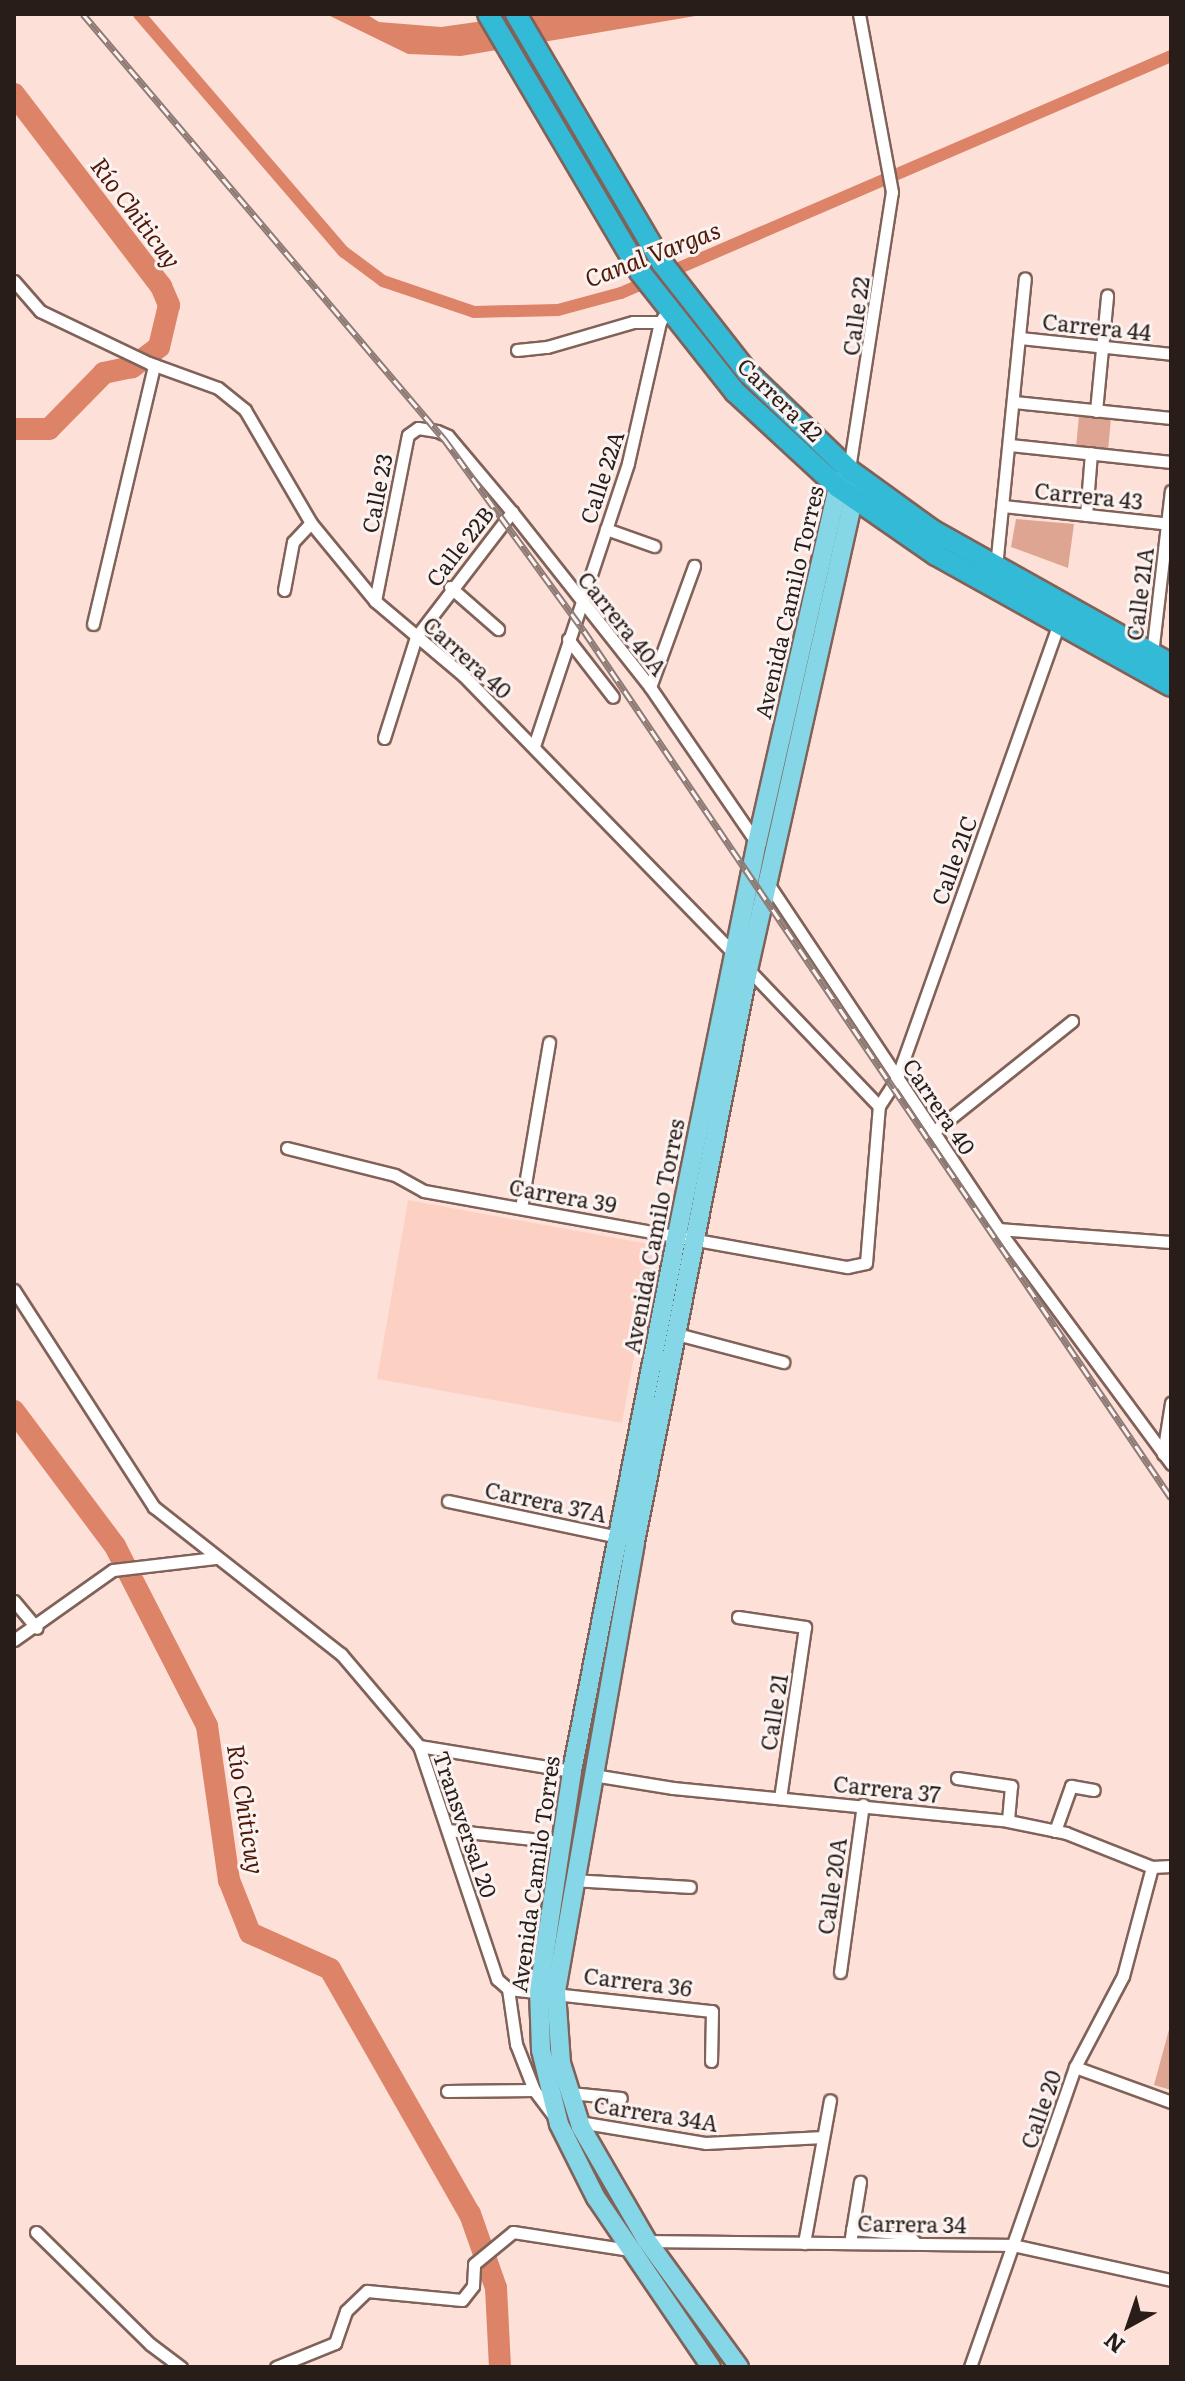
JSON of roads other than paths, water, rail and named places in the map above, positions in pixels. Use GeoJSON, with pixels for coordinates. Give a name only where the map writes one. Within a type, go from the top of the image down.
{"type":"FeatureCollection","features":[{"type":"Feature","properties":{"kind":"highway","name":"Carrera 42"},"geometry":{"type":"LineString","coordinates":[[488,14],[662,310],[735,392],[936,555],[1171,686]]}},
{"type":"Feature","properties":{"kind":"highway","name":"Carrera 42"},"geometry":{"type":"LineString","coordinates":[[516,14],[662,263],[748,373],[847,485],[1171,664]]}},
{"type":"Feature","properties":{"kind":"main road","name":"Avenida Camilo Torres"},"geometry":{"type":"LineString","coordinates":[[739,2367],[647,2241],[579,2122],[561,2063],[548,1990],[593,1775],[626,1539],[677,1235],[757,843],[847,485]]}},
{"type":"Feature","properties":{"kind":"main road","name":"Avenida Camilo Torres"},"geometry":{"type":"LineString","coordinates":[[711,2367],[629,2250],[559,2124],[541,2050],[561,1842],[572,1771],[677,1334],[748,970],[776,852],[847,485]]}},
{"type":"Feature","properties":{"kind":"street","name":"Calle 22"},"geometry":{"type":"LineString","coordinates":[[847,485],[892,192],[859,14]]}},
{"type":"Feature","properties":{"kind":"street"},"geometry":{"type":"LineString","coordinates":[[996,567],[1025,278]]}},
{"type":"Feature","properties":{"kind":"street","name":"Carrera 40"},"geometry":{"type":"LineString","coordinates":[[14,281],[40,311],[151,364],[218,388],[245,410],[311,523],[375,601],[464,676],[534,746],[879,1106]]}},
{"type":"Feature","properties":{"kind":"street"},"geometry":{"type":"LineString","coordinates":[[1096,411],[1107,296]]}},
{"type":"Feature","properties":{"kind":"street"},"geometry":{"type":"LineString","coordinates":[[517,350],[547,347],[633,322],[662,310]]}},
{"type":"Feature","properties":{"kind":"street","name":"Calle 22A"},"geometry":{"type":"LineString","coordinates":[[534,746],[647,397],[662,310]]}},
{"type":"Feature","properties":{"kind":"street","name":"Carrera 44"},"geometry":{"type":"LineString","coordinates":[[1020,338],[1171,354]]}},
{"type":"Feature","properties":{"kind":"street"},"geometry":{"type":"LineString","coordinates":[[93,624],[151,364]]}},
{"type":"Feature","properties":{"kind":"street"},"geometry":{"type":"LineString","coordinates":[[1014,402],[1171,418]]}},
{"type":"Feature","properties":{"kind":"street","name":"Calle 23"},"geometry":{"type":"LineString","coordinates":[[375,601],[408,435],[418,428],[448,436]]}},
{"type":"Feature","properties":{"kind":"street","name":"Carrera 40A"},"geometry":{"type":"LineString","coordinates":[[448,436],[650,687],[757,843]]}},
{"type":"Feature","properties":{"kind":"street"},"geometry":{"type":"LineString","coordinates":[[1010,445],[1171,462]]}},
{"type":"Feature","properties":{"kind":"street"},"geometry":{"type":"LineString","coordinates":[[1086,515],[1091,453]]}},
{"type":"Feature","properties":{"kind":"street","name":"Calle 21A"},"geometry":{"type":"LineString","coordinates":[[1152,654],[1171,491]]}},
{"type":"Feature","properties":{"kind":"street","name":"Carrera 43"},"geometry":{"type":"LineString","coordinates":[[1003,506],[1169,524]]}},
{"type":"Feature","properties":{"kind":"street","name":"Calle 22B"},"geometry":{"type":"LineString","coordinates":[[384,738],[416,637],[450,587],[512,512]]}},
{"type":"Feature","properties":{"kind":"street"},"geometry":{"type":"LineString","coordinates":[[284,590],[293,542],[311,523]]}},
{"type":"Feature","properties":{"kind":"street"},"geometry":{"type":"LineString","coordinates":[[606,529],[654,546]]}},
{"type":"Feature","properties":{"kind":"street"},"geometry":{"type":"LineString","coordinates":[[650,687],[694,566]]}},
{"type":"Feature","properties":{"kind":"street"},"geometry":{"type":"LineString","coordinates":[[450,587],[498,629]]}},
{"type":"Feature","properties":{"kind":"street","name":"Calle 21C"},"geometry":{"type":"LineString","coordinates":[[879,1106],[897,1078],[1058,625]]}},
{"type":"Feature","properties":{"kind":"street"},"geometry":{"type":"LineString","coordinates":[[568,639],[613,697]]}},
{"type":"Feature","properties":{"kind":"street"},"geometry":{"type":"LineString","coordinates":[[757,843],[776,852]]}},
{"type":"Feature","properties":{"kind":"street","name":"Carrera 40"},"geometry":{"type":"LineString","coordinates":[[769,885],[998,1229],[1167,1459]]}},
{"type":"Feature","properties":{"kind":"street"},"geometry":{"type":"LineString","coordinates":[[933,1132],[1072,1021]]}},
{"type":"Feature","properties":{"kind":"street"},"geometry":{"type":"LineString","coordinates":[[521,1208],[549,1042]]}},
{"type":"Feature","properties":{"kind":"street","name":"Carrera 39"},"geometry":{"type":"LineString","coordinates":[[287,1148],[395,1175],[424,1191],[857,1268],[866,1263],[869,1245],[879,1106]]}},
{"type":"Feature","properties":{"kind":"street"},"geometry":{"type":"LineString","coordinates":[[998,1229],[1171,1242]]}},
{"type":"Feature","properties":{"kind":"street"},"geometry":{"type":"LineString","coordinates":[[14,1290],[142,1493],[215,1558]]}},
{"type":"Feature","properties":{"kind":"street"},"geometry":{"type":"LineString","coordinates":[[677,1334],[783,1362]]}},
{"type":"Feature","properties":{"kind":"street"},"geometry":{"type":"LineString","coordinates":[[1167,1459],[1171,1403]]}},
{"type":"Feature","properties":{"kind":"street","name":"Carrera 37A"},"geometry":{"type":"LineString","coordinates":[[448,1501],[626,1539]]}},
{"type":"Feature","properties":{"kind":"street"},"geometry":{"type":"LineString","coordinates":[[14,1640],[37,1628],[113,1570],[140,1564],[215,1558]]}},
{"type":"Feature","properties":{"kind":"street","name":"Transversal 20"},"geometry":{"type":"LineString","coordinates":[[215,1558],[297,1615],[341,1654],[419,1746],[497,1979],[508,1989],[511,2027],[534,2090],[559,2124]]}},
{"type":"Feature","properties":{"kind":"street"},"geometry":{"type":"LineString","coordinates":[[14,1601],[37,1628]]}},
{"type":"Feature","properties":{"kind":"street","name":"Calle 21"},"geometry":{"type":"LineString","coordinates":[[738,1617],[800,1625],[805,1632],[780,1798]]}},
{"type":"Feature","properties":{"kind":"street"},"geometry":{"type":"LineString","coordinates":[[419,1746],[572,1771]]}},
{"type":"Feature","properties":{"kind":"street","name":"Carrera 37"},"geometry":{"type":"LineString","coordinates":[[593,1775],[1008,1821],[1055,1831],[1152,1867],[1171,1866]]}},
{"type":"Feature","properties":{"kind":"street"},"geometry":{"type":"LineString","coordinates":[[957,1778],[1011,1786],[1008,1821]]}},
{"type":"Feature","properties":{"kind":"street"},"geometry":{"type":"LineString","coordinates":[[1055,1831],[1071,1786],[1094,1790]]}},
{"type":"Feature","properties":{"kind":"street","name":"Calle 20A"},"geometry":{"type":"LineString","coordinates":[[840,1972],[863,1805]]}},
{"type":"Feature","properties":{"kind":"street"},"geometry":{"type":"LineString","coordinates":[[448,1830],[561,1842]]}},
{"type":"Feature","properties":{"kind":"street","name":"Calle 20"},"geometry":{"type":"LineString","coordinates":[[970,2367],[1075,2067],[1123,1976],[1152,1867]]}},
{"type":"Feature","properties":{"kind":"street"},"geometry":{"type":"LineString","coordinates":[[573,1880],[690,1887]]}},
{"type":"Feature","properties":{"kind":"street"},"geometry":{"type":"LineString","coordinates":[[508,1989],[548,1990]]}},
{"type":"Feature","properties":{"kind":"street","name":"Carrera 36"},"geometry":{"type":"LineString","coordinates":[[548,1990],[712,2011],[711,2061]]}},
{"type":"Feature","properties":{"kind":"street"},"geometry":{"type":"LineString","coordinates":[[1075,2067],[1171,2102]]}},
{"type":"Feature","properties":{"kind":"street"},"geometry":{"type":"LineString","coordinates":[[447,2091],[534,2090]]}},
{"type":"Feature","properties":{"kind":"street"},"geometry":{"type":"LineString","coordinates":[[570,2093],[621,2098]]}},
{"type":"Feature","properties":{"kind":"street"},"geometry":{"type":"LineString","coordinates":[[804,2243],[830,2100]]}},
{"type":"Feature","properties":{"kind":"street","name":"Carrera 34A"},"geometry":{"type":"LineString","coordinates":[[579,2122],[706,2143],[823,2137]]}},
{"type":"Feature","properties":{"kind":"street"},"geometry":{"type":"LineString","coordinates":[[851,2235],[860,2182]]}},
{"type":"Feature","properties":{"kind":"street"},"geometry":{"type":"LineString","coordinates":[[36,2232],[150,2344],[181,2367]]}},
{"type":"Feature","properties":{"kind":"street"},"geometry":{"type":"LineString","coordinates":[[276,2367],[335,2343],[346,2311],[367,2291],[462,2300],[473,2286],[474,2264],[513,2232],[629,2250]]}},
{"type":"Feature","properties":{"kind":"street","name":"Carrera 34"},"geometry":{"type":"LineString","coordinates":[[647,2241],[804,2243],[851,2235],[915,2243],[1013,2245],[1171,2280]]}},
{"type":"Feature","properties":{"kind":"waterway","name":"Canal Vargas"},"geometry":{"type":"LineString","coordinates":[[139,14],[344,252],[383,281],[474,312],[558,310],[621,293],[1171,56]]}},
{"type":"Feature","properties":{"kind":"waterway","name":"Río Chiticuy"},"geometry":{"type":"LineString","coordinates":[[14,94],[161,286],[169,305],[159,347],[132,367],[104,373],[49,429],[14,429]]}},
{"type":"Feature","properties":{"kind":"waterway","name":"Río Chiticuy"},"geometry":{"type":"LineString","coordinates":[[14,1411],[115,1546],[207,1726],[229,1880],[250,1933],[330,1969],[470,2214],[496,2288],[500,2367]]}},
{"type":"Feature","properties":{"kind":"railway"},"geometry":{"type":"LineString","coordinates":[[83,14],[444,439],[584,631],[1171,1498]]}}]}
